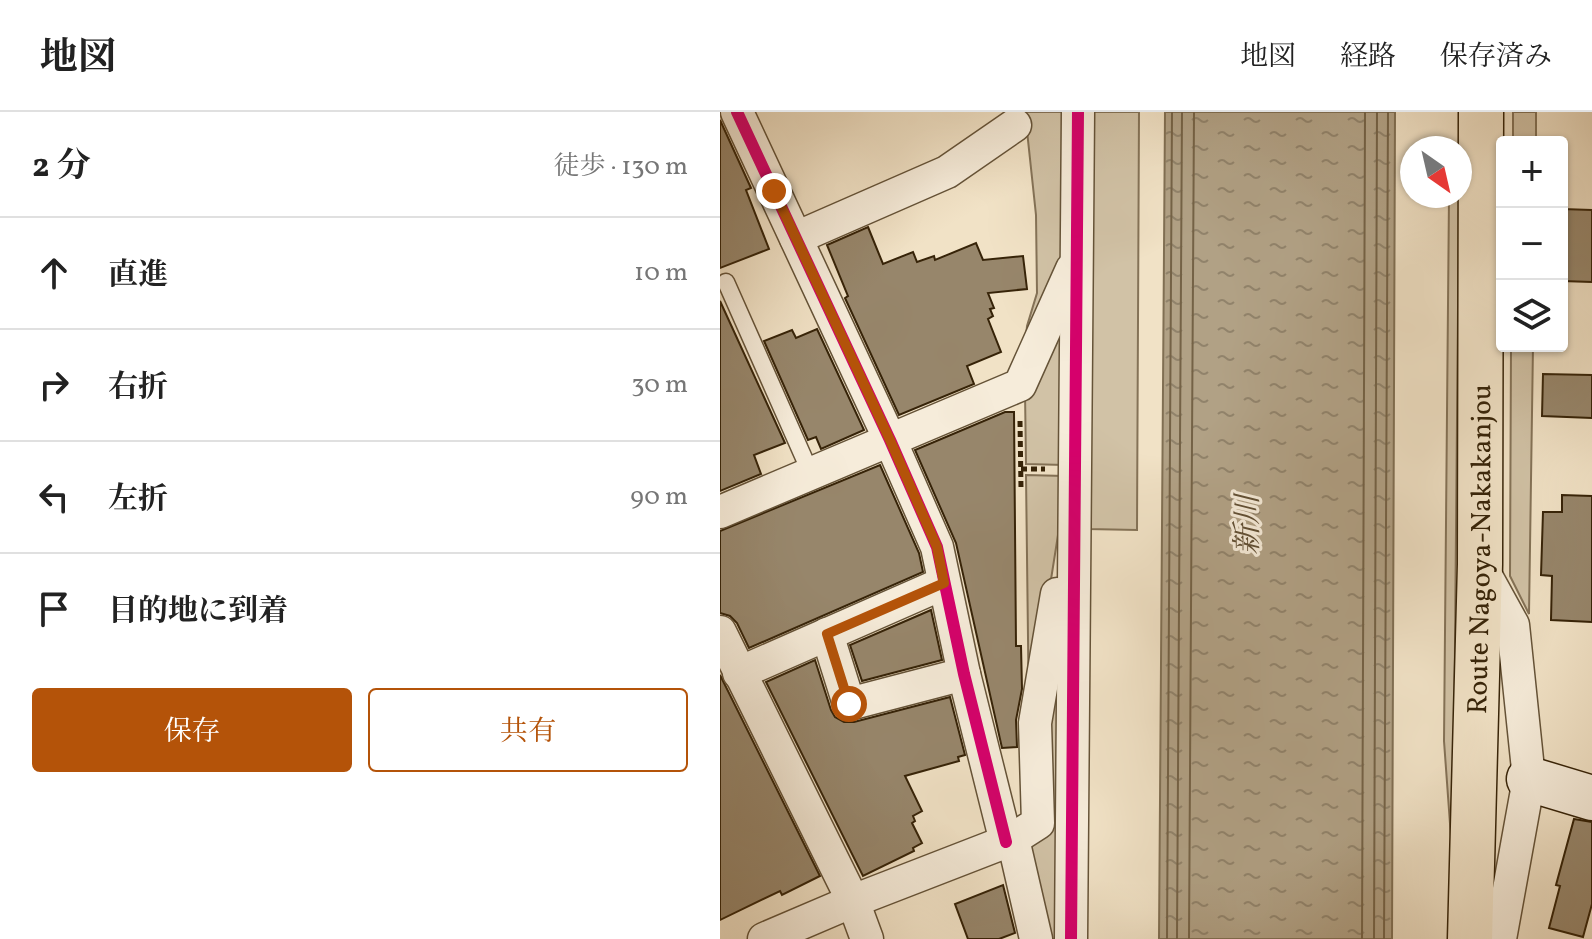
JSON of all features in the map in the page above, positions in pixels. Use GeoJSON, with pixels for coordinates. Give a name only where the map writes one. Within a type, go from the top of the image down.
{"type":"FeatureCollection","features":[{"type":"Feature","properties":{"kind":"main road","name":"Route Nagoya-Nakakanjou"},"geometry":{"type":"LineString","coordinates":[[1470,939],[1480,564],[1481,112]]}},
{"type":"Feature","properties":{"kind":"street"},"geometry":{"type":"LineString","coordinates":[[737,112],[937,547],[964,674],[1036,939]]}},
{"type":"Feature","properties":{"kind":"street"},"geometry":{"type":"LineString","coordinates":[[1071,939],[1078,112]]}},
{"type":"Feature","properties":{"kind":"street"},"geometry":{"type":"LineString","coordinates":[[796,238],[947,172],[1015,125]]}},
{"type":"Feature","properties":{"kind":"street"},"geometry":{"type":"LineString","coordinates":[[720,512],[1020,385],[1076,261]]}},
{"type":"Feature","properties":{"kind":"street"},"geometry":{"type":"LineString","coordinates":[[764,939],[1010,840],[1038,823],[1035,723],[1073,500]]}},
{"type":"Feature","properties":{"kind":"street"},"geometry":{"type":"LineString","coordinates":[[1480,564],[1513,625],[1529,779],[1500,939]]}},
{"type":"Feature","properties":{"kind":"street"},"geometry":{"type":"LineString","coordinates":[[739,673],[944,583]]}},
{"type":"Feature","properties":{"kind":"street"},"geometry":{"type":"LineString","coordinates":[[720,632],[853,901],[867,939]]}},
{"type":"Feature","properties":{"kind":"street"},"geometry":{"type":"LineString","coordinates":[[827,634],[849,704],[964,674]]}},
{"type":"Feature","properties":{"kind":"street"},"geometry":{"type":"LineString","coordinates":[[1529,779],[1592,798]]}},
{"type":"Feature","properties":{"kind":"lane"},"geometry":{"type":"LineString","coordinates":[[726,282],[811,474]]}},
{"type":"Feature","properties":{"kind":"path"},"geometry":{"type":"LineString","coordinates":[[1020,385],[1021,488]]}},
{"type":"Feature","properties":{"kind":"shaded area"},"geometry":{"type":"Polygon","coordinates":[[[1025,112],[1065,112],[1062,263],[1023,369],[1027,326],[1037,293],[1036,215],[1025,112]]]}},
{"type":"Feature","properties":{"kind":"shaded area"},"geometry":{"type":"Polygon","coordinates":[[[1090,112],[1139,112],[1137,530],[1088,529],[1090,112]]]}},
{"type":"Feature","properties":{"kind":"shaded area"},"geometry":{"type":"Polygon","coordinates":[[[1513,112],[1536,112],[1536,136],[1513,136],[1513,112]]]}},
{"type":"Feature","properties":{"kind":"shaded area"},"geometry":{"type":"Polygon","coordinates":[[[1449,208],[1459,208],[1453,865],[1444,741],[1449,208]]]}},
{"type":"Feature","properties":{"kind":"shaded area"},"geometry":{"type":"Polygon","coordinates":[[[1064,300],[1064,465],[1026,464],[1025,392],[1064,300]]]}},
{"type":"Feature","properties":{"kind":"shaded area"},"geometry":{"type":"Polygon","coordinates":[[[1511,352],[1533,352],[1529,614],[1510,576],[1511,352]]]}},
{"type":"Feature","properties":{"kind":"shaded area"},"geometry":{"type":"Polygon","coordinates":[[[1026,475],[1064,476],[1064,497],[1029,719],[1026,475]]]}},
{"type":"Feature","properties":{"kind":"shaded area"},"geometry":{"type":"Polygon","coordinates":[[[1063,599],[1059,939],[1041,939],[1026,851],[1042,721],[1063,599]]]}},
{"type":"Feature","properties":{"kind":"water","name":"新川"},"geometry":{"type":"Polygon","coordinates":[[[1165,112],[1395,112],[1392,939],[1159,939],[1165,112]]]}},
{"type":"Feature","properties":{"kind":"building"},"geometry":{"type":"Polygon","coordinates":[[[720,120],[751,188],[746,190],[769,249],[720,268],[720,120]]]}},
{"type":"Feature","properties":{"kind":"building"},"geometry":{"type":"Polygon","coordinates":[[[1568,209],[1592,210],[1592,282],[1568,281],[1568,209]]]}},
{"type":"Feature","properties":{"kind":"building"},"geometry":{"type":"Polygon","coordinates":[[[868,227],[883,264],[913,252],[917,262],[934,256],[935,260],[976,243],[983,260],[1023,256],[1027,289],[988,293],[994,308],[990,309],[993,316],[988,319],[1001,352],[967,366],[974,384],[899,415],[845,298],[848,296],[827,245],[868,227]]]}},
{"type":"Feature","properties":{"kind":"building"},"geometry":{"type":"Polygon","coordinates":[[[720,301],[785,443],[754,455],[761,474],[720,491],[720,301]]]}},
{"type":"Feature","properties":{"kind":"building"},"geometry":{"type":"Polygon","coordinates":[[[817,329],[864,430],[821,449],[816,437],[808,440],[764,341],[792,330],[796,338],[817,329]]]}},
{"type":"Feature","properties":{"kind":"building"},"geometry":{"type":"Polygon","coordinates":[[[1543,374],[1592,375],[1592,418],[1542,416],[1543,374]]]}},
{"type":"Feature","properties":{"kind":"building"},"geometry":{"type":"Polygon","coordinates":[[[1005,412],[1014,412],[1016,646],[1021,646],[1022,689],[1016,720],[1017,747],[1002,748],[956,543],[915,450],[1005,412]]]}},
{"type":"Feature","properties":{"kind":"building"},"geometry":{"type":"Polygon","coordinates":[[[880,465],[919,553],[923,572],[749,648],[737,623],[730,616],[720,613],[720,531],[880,465]]]}},
{"type":"Feature","properties":{"kind":"building"},"geometry":{"type":"Polygon","coordinates":[[[1562,495],[1592,496],[1592,622],[1551,620],[1552,576],[1541,575],[1543,512],[1562,512],[1562,495]]]}},
{"type":"Feature","properties":{"kind":"building"},"geometry":{"type":"Polygon","coordinates":[[[931,610],[942,660],[862,681],[850,645],[931,610]]]}},
{"type":"Feature","properties":{"kind":"building"},"geometry":{"type":"Polygon","coordinates":[[[815,660],[831,710],[835,717],[844,722],[950,697],[965,755],[958,757],[959,761],[905,776],[922,811],[913,816],[915,821],[912,823],[922,843],[913,848],[914,851],[863,876],[766,682],[815,660]]]}},
{"type":"Feature","properties":{"kind":"building"},"geometry":{"type":"Polygon","coordinates":[[[720,675],[820,876],[720,920],[720,675]]]}},
{"type":"Feature","properties":{"kind":"building"},"geometry":{"type":"Polygon","coordinates":[[[1574,819],[1592,822],[1592,904],[1583,937],[1549,928],[1560,886],[1556,885],[1574,819]]]}},
{"type":"Feature","properties":{"kind":"building"},"geometry":{"type":"Polygon","coordinates":[[[1003,885],[1015,933],[999,939],[968,939],[955,904],[1003,885]]]}},
{"type":"Feature","properties":{"kind":"cycle path"},"geometry":{"type":"LineString","coordinates":[[737,112],[937,547],[964,674],[1006,842]]}},
{"type":"Feature","properties":{"kind":"cycle path"},"geometry":{"type":"LineString","coordinates":[[1071,939],[1078,112]]}},
{"type":"Feature","properties":{"kind":"route"},"geometry":{"type":"LineString","coordinates":[[774,191],[937,547],[944,583],[827,634],[849,704]]}}]}
